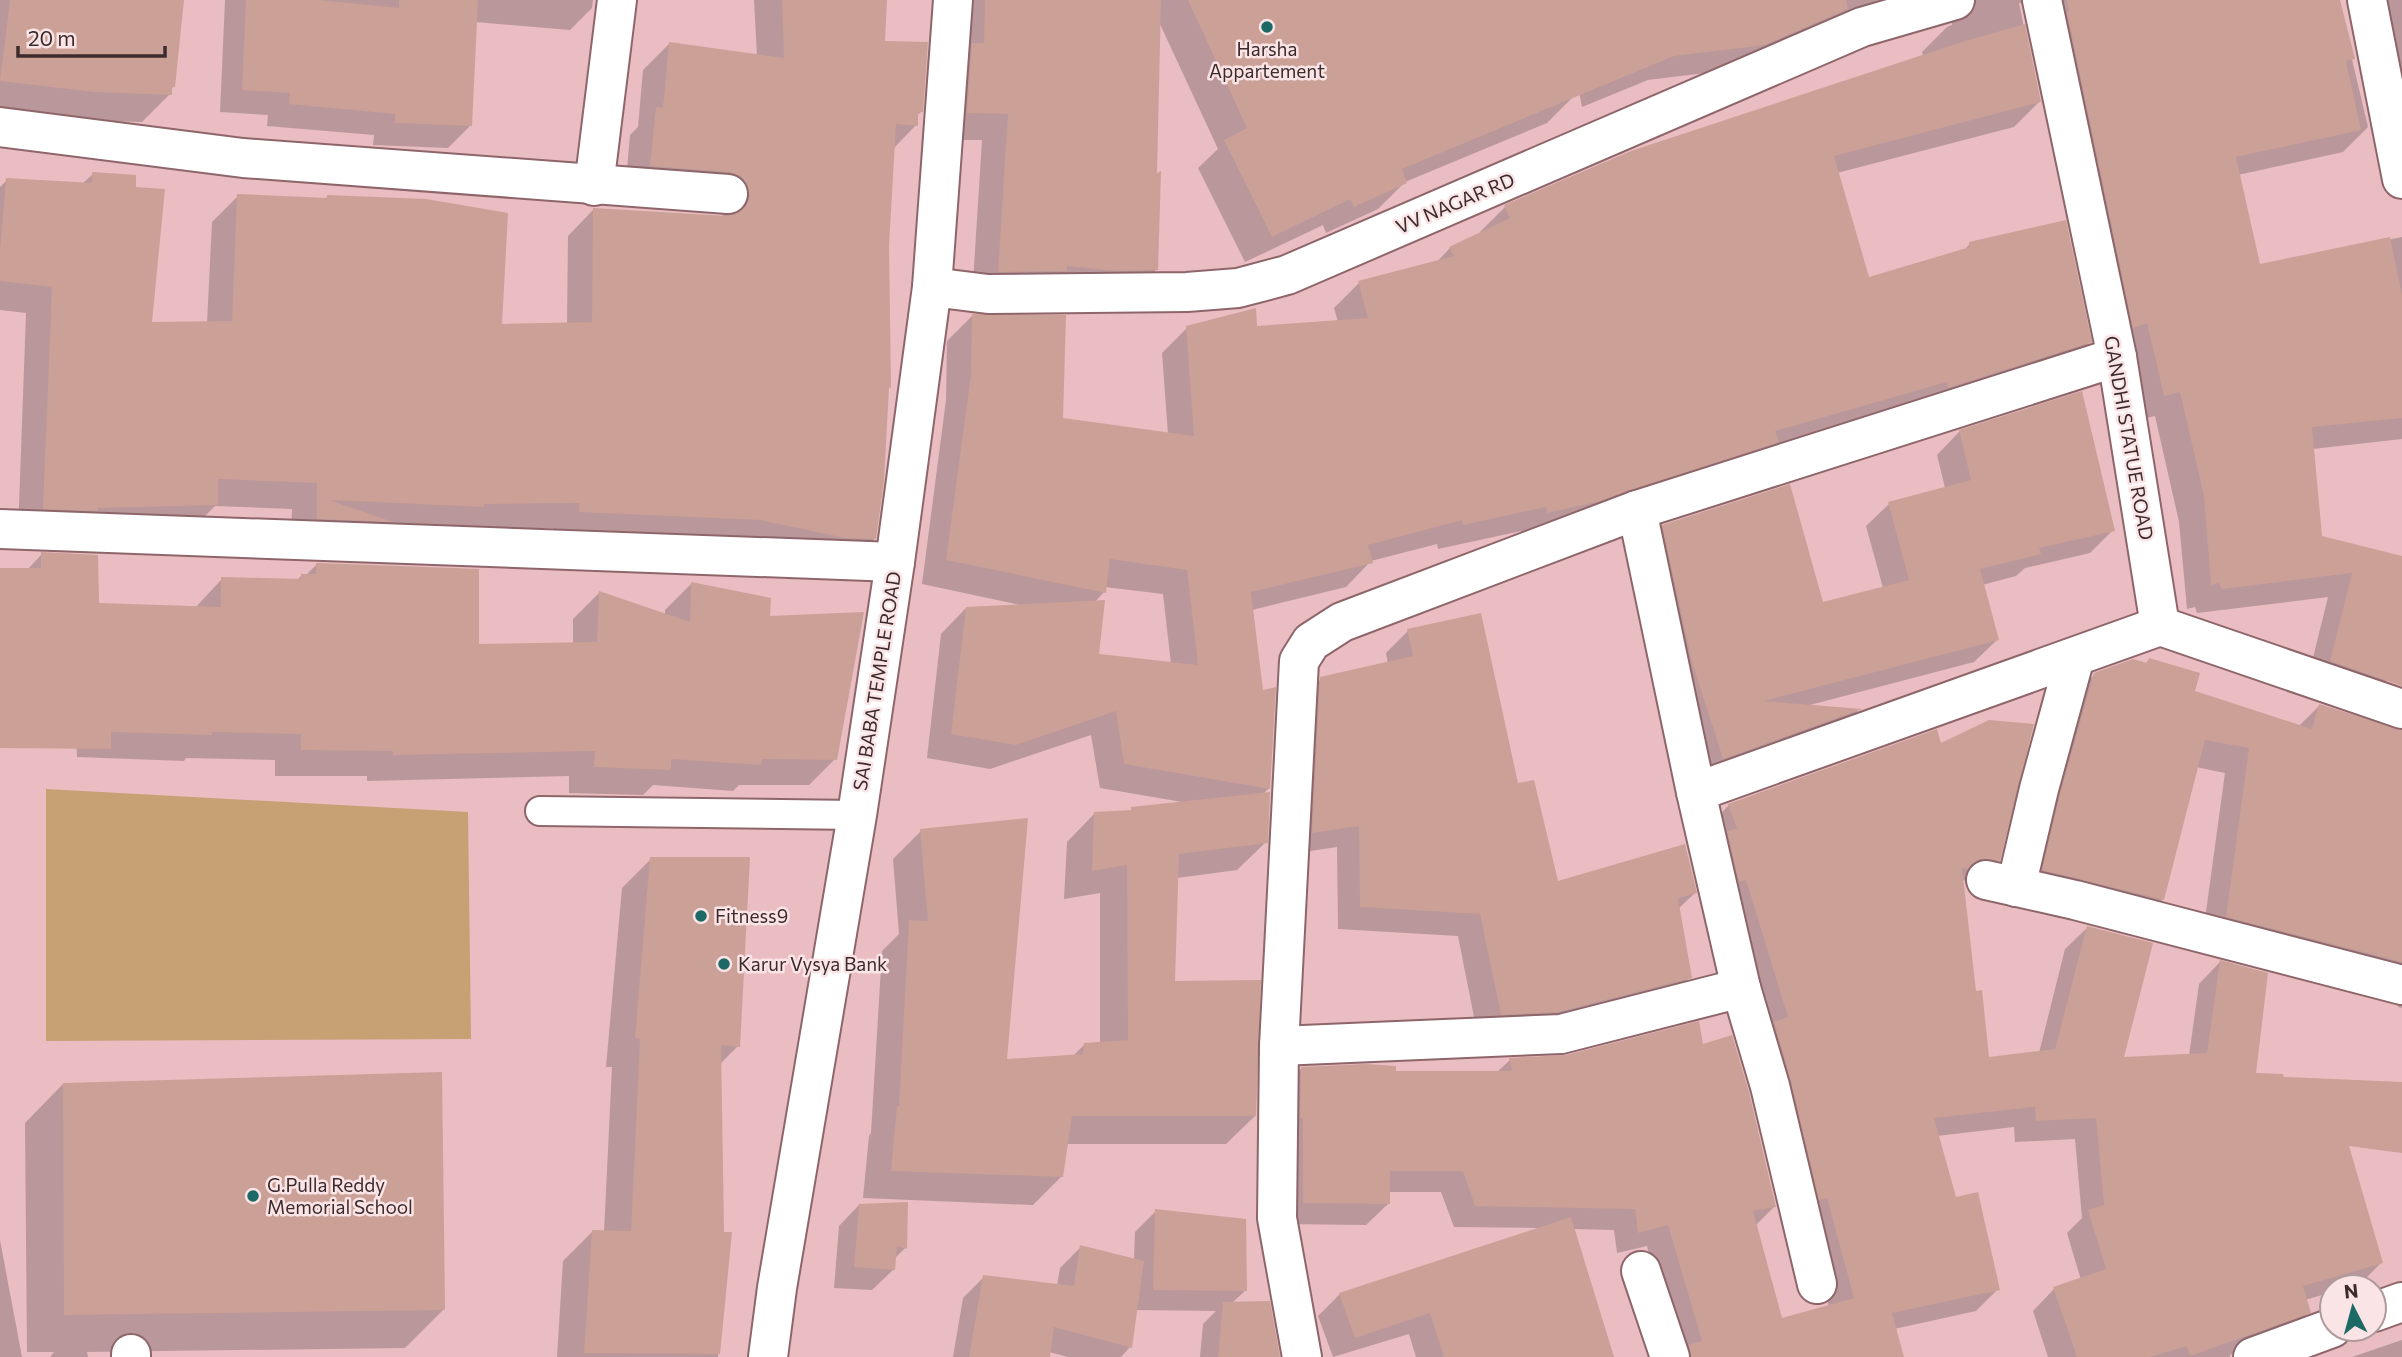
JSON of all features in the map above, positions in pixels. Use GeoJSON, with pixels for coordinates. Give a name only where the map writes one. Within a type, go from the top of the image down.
{"type":"FeatureCollection","features":[{"type":"Feature","properties":{"kind":"street"},"geometry":{"type":"LineString","coordinates":[[594,186],[617,0]]}},
{"type":"Feature","properties":{"kind":"street","name":"SAI BABA TEMPLE ROAD"},"geometry":{"type":"LineString","coordinates":[[768,1357],[777,1288],[857,815],[895,562],[932,287],[953,0]]}},
{"type":"Feature","properties":{"kind":"street","name":"VV NAGAR RD"},"geometry":{"type":"LineString","coordinates":[[932,287],[988,294],[1187,292],[1238,288],[1287,275],[1862,27],[1955,0]]}},
{"type":"Feature","properties":{"kind":"street","name":"GANDHI STATUE ROAD"},"geometry":{"type":"LineString","coordinates":[[2042,0],[2117,356],[2161,626]]}},
{"type":"Feature","properties":{"kind":"street"},"geometry":{"type":"LineString","coordinates":[[2367,0],[2402,179]]}},
{"type":"Feature","properties":{"kind":"street"},"geometry":{"type":"LineString","coordinates":[[0,127],[243,158],[728,194]]}},
{"type":"Feature","properties":{"kind":"street"},"geometry":{"type":"LineString","coordinates":[[1302,1357],[1277,1218],[1279,1046],[1299,661],[1311,642],[1342,622],[1637,510],[2117,356]]}},
{"type":"Feature","properties":{"kind":"street"},"geometry":{"type":"LineString","coordinates":[[1637,510],[1696,792],[1741,988],[1770,1086],[1817,1284]]}},
{"type":"Feature","properties":{"kind":"street"},"geometry":{"type":"LineString","coordinates":[[0,528],[895,562]]}},
{"type":"Feature","properties":{"kind":"street"},"geometry":{"type":"LineString","coordinates":[[1696,792],[2161,626],[2402,709]]}},
{"type":"Feature","properties":{"kind":"street"},"geometry":{"type":"LineString","coordinates":[[2074,657],[2039,789],[2001,884],[2075,900],[2402,985]]}},
{"type":"Feature","properties":{"kind":"street"},"geometry":{"type":"LineString","coordinates":[[1279,1046],[1561,1034],[1741,988]]}},
{"type":"Feature","properties":{"kind":"street"},"geometry":{"type":"LineString","coordinates":[[1641,1271],[1670,1357]]}},
{"type":"Feature","properties":{"kind":"street"},"geometry":{"type":"LineString","coordinates":[[2253,1357],[2318,1333]]}},
{"type":"Feature","properties":{"kind":"lane"},"geometry":{"type":"LineString","coordinates":[[540,811],[857,815]]}},
{"type":"Feature","properties":{"kind":"shaded area"},"geometry":{"type":"Polygon","coordinates":[[[46,789],[468,812],[471,1039],[46,1041],[46,789]]]}},
{"type":"Feature","properties":{"kind":"building"},"geometry":{"type":"Polygon","coordinates":[[[10,0],[184,0],[172,95],[94,92],[0,81],[10,0]]]}},
{"type":"Feature","properties":{"kind":"building"},"geometry":{"type":"Polygon","coordinates":[[[246,0],[319,0],[399,8],[399,0],[478,0],[472,126],[395,123],[395,114],[289,104],[290,93],[242,90],[246,0]]]}},
{"type":"Feature","properties":{"kind":"building"},"geometry":{"type":"Polygon","coordinates":[[[782,0],[887,0],[885,41],[928,42],[923,112],[918,112],[918,126],[896,124],[889,245],[891,388],[889,387],[884,480],[876,539],[845,538],[760,520],[579,512],[579,503],[484,504],[484,507],[329,500],[393,522],[317,519],[317,483],[218,479],[218,505],[98,508],[98,511],[43,509],[52,287],[0,281],[6,178],[92,183],[92,172],[136,175],[136,187],[165,189],[152,322],[232,321],[237,194],[426,199],[508,213],[502,324],[592,322],[593,208],[727,216],[738,213],[746,206],[750,196],[747,184],[741,176],[730,172],[650,166],[656,107],[663,108],[669,42],[784,58],[782,0]]]}},
{"type":"Feature","properties":{"kind":"building"},"geometry":{"type":"Polygon","coordinates":[[[985,0],[1161,0],[1158,270],[1116,271],[1067,266],[1067,271],[998,272],[1008,114],[967,113],[972,43],[984,43],[985,0]]]}},
{"type":"Feature","properties":{"kind":"building"},"geometry":{"type":"Polygon","coordinates":[[[1188,0],[1846,0],[1848,9],[1765,45],[1674,56],[1402,169],[1407,183],[1354,207],[1350,199],[1272,237],[1224,140],[1247,128],[1188,0]]]}},
{"type":"Feature","properties":{"kind":"building"},"geometry":{"type":"Polygon","coordinates":[[[2067,0],[2340,0],[2355,59],[2346,61],[2361,130],[2236,157],[2260,264],[2390,237],[2402,295],[2402,418],[2312,427],[2322,536],[2402,556],[2402,686],[2330,661],[2352,573],[2222,589],[2219,583],[2211,585],[2204,496],[2180,392],[2164,396],[2147,323],[2133,328],[2067,12],[2067,0]]]}},
{"type":"Feature","properties":{"kind":"building"},"geometry":{"type":"Polygon","coordinates":[[[2025,24],[2041,102],[1834,156],[1869,277],[1970,247],[1969,242],[2066,220],[2092,342],[1948,388],[1947,382],[1775,431],[1779,442],[1597,502],[1547,513],[1546,507],[1463,525],[1462,520],[1368,545],[1373,563],[1251,592],[1263,690],[1276,687],[1270,789],[1124,764],[1116,711],[1016,745],[951,734],[966,607],[1105,600],[1099,654],[1198,665],[1187,570],[1110,559],[1106,593],[946,560],[971,374],[972,314],[1066,315],[1063,418],[1194,436],[1186,326],[1256,308],[1257,326],[1368,318],[1358,281],[1454,256],[1449,247],[1510,218],[1504,205],[1631,151],[1965,41],[2025,24]]]}},
{"type":"Feature","properties":{"kind":"building"},"geometry":{"type":"Polygon","coordinates":[[[2082,391],[2115,531],[2039,548],[2041,554],[1980,569],[1999,640],[1764,701],[1862,709],[1723,759],[1692,662],[1662,525],[1790,484],[1823,602],[1909,580],[1888,502],[1971,480],[1959,430],[2082,391]]]}},
{"type":"Feature","properties":{"kind":"building"},"geometry":{"type":"Polygon","coordinates":[[[41,552],[98,555],[99,603],[221,607],[221,577],[301,579],[301,574],[316,574],[316,563],[479,569],[479,644],[597,642],[599,591],[690,622],[691,582],[771,598],[770,616],[864,612],[837,760],[762,759],[761,765],[671,759],[671,770],[594,767],[595,751],[393,755],[393,751],[301,750],[301,734],[212,732],[212,735],[111,732],[111,749],[0,748],[0,568],[41,568],[41,552]]]}},
{"type":"Feature","properties":{"kind":"building"},"geometry":{"type":"Polygon","coordinates":[[[1481,613],[1518,783],[1534,780],[1558,881],[1685,844],[1697,893],[1678,898],[1692,978],[1558,1012],[1501,1015],[1480,914],[1360,907],[1359,826],[1312,833],[1320,677],[1413,656],[1407,629],[1481,613]]]}},
{"type":"Feature","properties":{"kind":"building"},"geometry":{"type":"Polygon","coordinates":[[[2149,658],[2200,673],[2195,691],[2312,729],[2319,704],[2402,730],[2402,962],[2226,917],[2249,748],[2205,740],[2164,900],[2042,870],[2094,673],[2133,659],[2147,663],[2149,658]]]}},
{"type":"Feature","properties":{"kind":"building"},"geometry":{"type":"Polygon","coordinates":[[[1989,720],[2034,724],[2000,861],[1980,859],[1968,869],[1962,868],[1976,991],[1982,990],[1989,1057],[2055,1049],[2087,926],[2153,943],[2124,1057],[2207,1053],[2220,960],[2268,973],[2256,1073],[2283,1074],[2284,1077],[2402,1082],[2402,1153],[2349,1146],[2383,1263],[2348,1273],[2318,1273],[2318,1282],[2303,1286],[2311,1313],[2190,1356],[2187,1346],[2150,1357],[2077,1357],[2053,1287],[2106,1269],[2088,1210],[2104,1205],[2096,1118],[2036,1121],[2035,1107],[1934,1118],[1956,1197],[1978,1192],[2000,1290],[1892,1313],[1904,1357],[1691,1357],[1689,1345],[1702,1341],[1668,1225],[1638,1233],[1635,1209],[1475,1206],[1463,1171],[1390,1171],[1390,1204],[1303,1203],[1301,1067],[1365,1064],[1396,1066],[1396,1071],[1512,1071],[1509,1058],[1566,1055],[1699,1021],[1703,1044],[1732,1035],[1749,1092],[1776,1207],[1753,1211],[1782,1318],[1854,1298],[1827,1198],[1819,1200],[1774,1022],[1788,1017],[1746,880],[1739,882],[1727,831],[1737,829],[1728,804],[1937,729],[1941,743],[1989,720]]]}},
{"type":"Feature","properties":{"kind":"building"},"geometry":{"type":"Polygon","coordinates":[[[1270,792],[1268,843],[1179,854],[1175,981],[1261,980],[1256,1116],[1072,1116],[1063,1177],[891,1171],[899,1106],[909,920],[928,921],[920,829],[1028,818],[1007,1059],[1083,1054],[1084,1043],[1128,1040],[1127,865],[1092,871],[1094,812],[1131,810],[1131,807],[1270,792]]]}},
{"type":"Feature","properties":{"kind":"building"},"geometry":{"type":"Polygon","coordinates":[[[650,857],[750,857],[740,1047],[721,1045],[724,1232],[732,1232],[720,1354],[584,1353],[592,1230],[631,1231],[640,1039],[635,1038],[650,857]]]}},
{"type":"Feature","properties":{"kind":"building","name":"G.Pulla Reddy Memorial School"},"geometry":{"type":"Polygon","coordinates":[[[442,1072],[445,1310],[64,1315],[63,1083],[442,1072]]]}},
{"type":"Feature","properties":{"kind":"building"},"geometry":{"type":"Polygon","coordinates":[[[908,1202],[907,1249],[897,1246],[895,1270],[854,1267],[859,1204],[908,1202]]]}},
{"type":"Feature","properties":{"kind":"building"},"geometry":{"type":"Polygon","coordinates":[[[1155,1209],[1246,1219],[1247,1291],[1153,1290],[1155,1209]]]}},
{"type":"Feature","properties":{"kind":"building"},"geometry":{"type":"Polygon","coordinates":[[[1571,1217],[1614,1357],[1444,1357],[1430,1313],[1355,1338],[1339,1293],[1571,1217]]]}},
{"type":"Feature","properties":{"kind":"building"},"geometry":{"type":"Polygon","coordinates":[[[1080,1245],[1144,1261],[1132,1348],[1054,1327],[1050,1357],[969,1357],[983,1275],[1074,1286],[1080,1245]]]}},
{"type":"Feature","properties":{"kind":"building"},"geometry":{"type":"Polygon","coordinates":[[[1270,1301],[1280,1357],[1218,1357],[1223,1302],[1270,1301]]]}},
{"type":"Feature","properties":{"kind":"place","name":"Harsha Appartement"},"geometry":{"type":"Point","coordinates":[1267,27]}},
{"type":"Feature","properties":{"kind":"place","name":"Fitness9"},"geometry":{"type":"Point","coordinates":[701,916]}},
{"type":"Feature","properties":{"kind":"place","name":"Karur Vysya Bank"},"geometry":{"type":"Point","coordinates":[724,964]}},
{"type":"Feature","properties":{"kind":"place","name":"G.Pulla Reddy Memorial School"},"geometry":{"type":"Point","coordinates":[253,1196]}}]}
